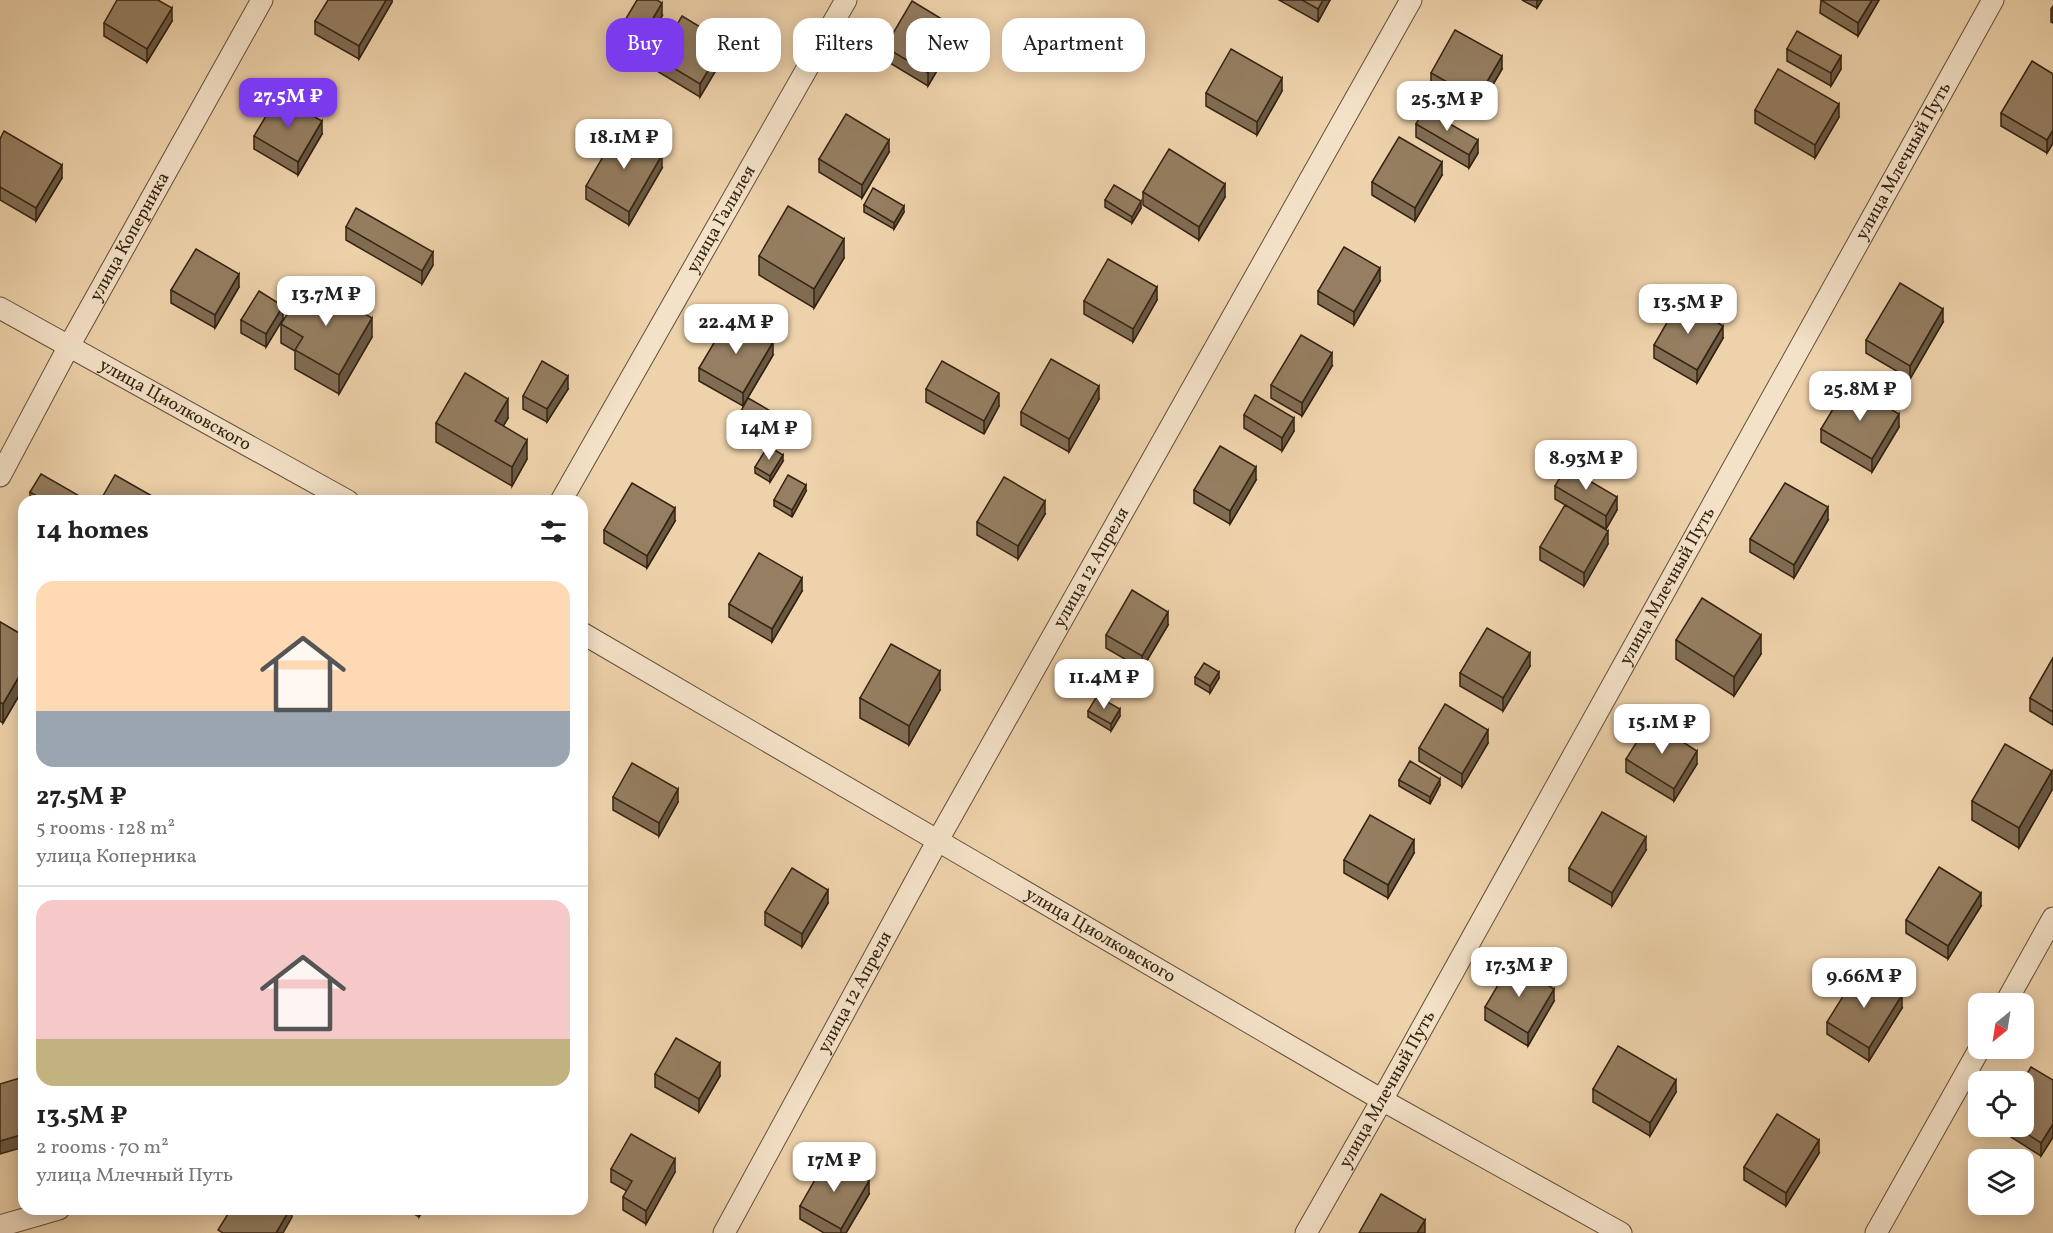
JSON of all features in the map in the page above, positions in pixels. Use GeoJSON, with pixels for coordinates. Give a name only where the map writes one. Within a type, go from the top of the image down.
{"type":"FeatureCollection","features":[{"type":"Feature","properties":{"kind":"street","name":"улица Коперника"},"geometry":{"type":"LineString","coordinates":[[0,476],[69,346],[262,0]]}},
{"type":"Feature","properties":{"kind":"street","name":"улица Галилея"},"geometry":{"type":"LineString","coordinates":[[564,495],[846,0]]}},
{"type":"Feature","properties":{"kind":"street","name":"улица 12 Апреля"},"geometry":{"type":"LineString","coordinates":[[724,1233],[938,840],[1411,0]]}},
{"type":"Feature","properties":{"kind":"street","name":"улица Млечный Путь"},"geometry":{"type":"LineString","coordinates":[[1306,1233],[1993,0]]}},
{"type":"Feature","properties":{"kind":"street","name":"улица Циолковского"},"geometry":{"type":"LineString","coordinates":[[0,308],[337,495]]}},
{"type":"Feature","properties":{"kind":"street","name":"улица Циолковского"},"geometry":{"type":"LineString","coordinates":[[588,636],[1382,1100],[1621,1233]]}},
{"type":"Feature","properties":{"kind":"street"},"geometry":{"type":"LineString","coordinates":[[2011,993],[2053,918]]}},
{"type":"Feature","properties":{"kind":"street"},"geometry":{"type":"LineString","coordinates":[[1876,1233],[1974,1059]]}},
{"type":"Feature","properties":{"kind":"street"},"geometry":{"type":"LineString","coordinates":[[0,1226],[38,1215]]}},
{"type":"Feature","properties":{"kind":"building"},"geometry":{"type":"Polygon","coordinates":[[[117,0],[158,0],[172,8],[147,49],[104,23],[117,0]]]}},
{"type":"Feature","properties":{"kind":"building"},"geometry":{"type":"Polygon","coordinates":[[[328,0],[386,0],[359,46],[315,21],[328,0]]]}},
{"type":"Feature","properties":{"kind":"building"},"geometry":{"type":"Polygon","coordinates":[[[637,0],[657,0],[662,3],[653,18],[626,18],[637,0]]]}},
{"type":"Feature","properties":{"kind":"building"},"geometry":{"type":"Polygon","coordinates":[[[1302,0],[1323,0],[1318,9],[1302,0]]]}},
{"type":"Feature","properties":{"kind":"building"},"geometry":{"type":"Polygon","coordinates":[[[1821,0],[1872,0],[1858,23],[1821,0]]]}},
{"type":"Feature","properties":{"kind":"building"},"geometry":{"type":"Polygon","coordinates":[[[912,1],[940,18],[906,18],[906,60],[894,52],[894,32],[912,1]]]}},
{"type":"Feature","properties":{"kind":"building"},"geometry":{"type":"Polygon","coordinates":[[[682,16],[696,24],[696,72],[707,72],[700,84],[680,72],[684,72],[684,18],[681,18],[682,16]]]}},
{"type":"Feature","properties":{"kind":"building"},"geometry":{"type":"Polygon","coordinates":[[[1455,30],[1502,56],[1477,99],[1431,73],[1455,30]]]}},
{"type":"Feature","properties":{"kind":"building"},"geometry":{"type":"Polygon","coordinates":[[[1797,31],[1841,56],[1831,73],[1787,49],[1797,31]]]}},
{"type":"Feature","properties":{"kind":"building"},"geometry":{"type":"Polygon","coordinates":[[[1231,49],[1282,78],[1257,122],[1206,93],[1231,49]]]}},
{"type":"Feature","properties":{"kind":"building"},"geometry":{"type":"Polygon","coordinates":[[[2032,61],[2053,74],[2053,130],[2047,140],[2001,113],[2032,61]]]}},
{"type":"Feature","properties":{"kind":"building"},"geometry":{"type":"Polygon","coordinates":[[[1778,69],[1839,104],[1815,145],[1755,110],[1778,69]]]}},
{"type":"Feature","properties":{"kind":"building"},"geometry":{"type":"Polygon","coordinates":[[[278,96],[322,121],[298,162],[254,136],[278,96]]]}},
{"type":"Feature","properties":{"kind":"building"},"geometry":{"type":"Polygon","coordinates":[[[1424,109],[1478,140],[1469,155],[1416,124],[1424,109]]]}},
{"type":"Feature","properties":{"kind":"building"},"geometry":{"type":"Polygon","coordinates":[[[846,114],[889,140],[862,185],[819,159],[846,114]]]}},
{"type":"Feature","properties":{"kind":"building"},"geometry":{"type":"Polygon","coordinates":[[[619,129],[662,155],[629,212],[586,186],[619,129]]]}},
{"type":"Feature","properties":{"kind":"building"},"geometry":{"type":"Polygon","coordinates":[[[4,131],[62,165],[36,208],[0,187],[0,139],[4,131]]]}},
{"type":"Feature","properties":{"kind":"building"},"geometry":{"type":"Polygon","coordinates":[[[1399,137],[1442,162],[1415,208],[1372,182],[1399,137]]]}},
{"type":"Feature","properties":{"kind":"building"},"geometry":{"type":"Polygon","coordinates":[[[1169,149],[1225,184],[1199,227],[1143,192],[1169,149]]]}},
{"type":"Feature","properties":{"kind":"building"},"geometry":{"type":"Polygon","coordinates":[[[1114,185],[1141,201],[1132,217],[1105,200],[1114,185]]]}},
{"type":"Feature","properties":{"kind":"building"},"geometry":{"type":"Polygon","coordinates":[[[873,188],[904,206],[894,223],[864,205],[873,188]]]}},
{"type":"Feature","properties":{"kind":"building"},"geometry":{"type":"Polygon","coordinates":[[[788,206],[844,239],[814,289],[759,256],[788,206]]]}},
{"type":"Feature","properties":{"kind":"building"},"geometry":{"type":"Polygon","coordinates":[[[356,208],[433,252],[422,271],[346,227],[356,208]]]}},
{"type":"Feature","properties":{"kind":"building"},"geometry":{"type":"Polygon","coordinates":[[[1344,247],[1380,268],[1354,312],[1318,291],[1344,247]]]}},
{"type":"Feature","properties":{"kind":"building"},"geometry":{"type":"Polygon","coordinates":[[[196,249],[239,274],[215,315],[171,290],[196,249]]]}},
{"type":"Feature","properties":{"kind":"building"},"geometry":{"type":"Polygon","coordinates":[[[1108,259],[1157,287],[1133,329],[1084,301],[1108,259]]]}},
{"type":"Feature","properties":{"kind":"building"},"geometry":{"type":"Polygon","coordinates":[[[308,281],[372,318],[339,375],[295,350],[303,337],[281,324],[308,281]]]}},
{"type":"Feature","properties":{"kind":"building"},"geometry":{"type":"Polygon","coordinates":[[[1900,283],[1943,309],[1910,366],[1866,340],[1900,283]]]}},
{"type":"Feature","properties":{"kind":"building"},"geometry":{"type":"Polygon","coordinates":[[[259,291],[283,306],[266,334],[241,320],[259,291]]]}},
{"type":"Feature","properties":{"kind":"building"},"geometry":{"type":"Polygon","coordinates":[[[1680,300],[1723,326],[1697,370],[1654,345],[1680,300]]]}},
{"type":"Feature","properties":{"kind":"building"},"geometry":{"type":"Polygon","coordinates":[[[730,316],[773,342],[743,393],[699,368],[730,316]]]}},
{"type":"Feature","properties":{"kind":"building"},"geometry":{"type":"Polygon","coordinates":[[[1301,335],[1332,353],[1302,403],[1271,385],[1301,335]]]}},
{"type":"Feature","properties":{"kind":"building"},"geometry":{"type":"Polygon","coordinates":[[[1051,359],[1099,386],[1069,439],[1021,412],[1051,359]]]}},
{"type":"Feature","properties":{"kind":"building"},"geometry":{"type":"Polygon","coordinates":[[[542,361],[568,376],[547,409],[523,396],[542,361]]]}},
{"type":"Feature","properties":{"kind":"building"},"geometry":{"type":"Polygon","coordinates":[[[942,361],[999,393],[984,421],[926,389],[942,361]]]}},
{"type":"Feature","properties":{"kind":"building"},"geometry":{"type":"Polygon","coordinates":[[[465,373],[508,399],[495,421],[527,440],[512,467],[436,423],[465,373]]]}},
{"type":"Feature","properties":{"kind":"building"},"geometry":{"type":"Polygon","coordinates":[[[1848,384],[1899,414],[1872,459],[1821,429],[1848,384]]]}},
{"type":"Feature","properties":{"kind":"building"},"geometry":{"type":"Polygon","coordinates":[[[1255,395],[1294,418],[1282,438],[1244,415],[1255,395]]]}},
{"type":"Feature","properties":{"kind":"building"},"geometry":{"type":"Polygon","coordinates":[[[748,398],[774,413],[767,426],[741,411],[748,398]]]}},
{"type":"Feature","properties":{"kind":"building"},"geometry":{"type":"Polygon","coordinates":[[[768,446],[783,455],[770,476],[755,467],[768,446]]]}},
{"type":"Feature","properties":{"kind":"building"},"geometry":{"type":"Polygon","coordinates":[[[1220,446],[1256,467],[1230,511],[1194,490],[1220,446]]]}},
{"type":"Feature","properties":{"kind":"building"},"geometry":{"type":"Polygon","coordinates":[[[1566,467],[1617,497],[1606,516],[1555,486],[1566,467]]]}},
{"type":"Feature","properties":{"kind":"building"},"geometry":{"type":"Polygon","coordinates":[[[41,474],[78,495],[35,495],[30,492],[41,474]]]}},
{"type":"Feature","properties":{"kind":"building"},"geometry":{"type":"Polygon","coordinates":[[[115,475],[150,495],[103,495],[115,475]]]}},
{"type":"Feature","properties":{"kind":"building"},"geometry":{"type":"Polygon","coordinates":[[[788,475],[806,485],[792,510],[774,500],[788,475]]]}},
{"type":"Feature","properties":{"kind":"building"},"geometry":{"type":"Polygon","coordinates":[[[1004,477],[1045,501],[1018,546],[977,522],[1004,477]]]}},
{"type":"Feature","properties":{"kind":"building"},"geometry":{"type":"Polygon","coordinates":[[[632,483],[675,508],[647,556],[604,530],[632,483]]]}},
{"type":"Feature","properties":{"kind":"building"},"geometry":{"type":"Polygon","coordinates":[[[1785,483],[1828,507],[1794,565],[1750,539],[1785,483]]]}},
{"type":"Feature","properties":{"kind":"building"},"geometry":{"type":"Polygon","coordinates":[[[1565,505],[1608,531],[1584,573],[1540,547],[1565,505]]]}},
{"type":"Feature","properties":{"kind":"building"},"geometry":{"type":"Polygon","coordinates":[[[759,553],[802,578],[772,629],[729,604],[759,553]]]}},
{"type":"Feature","properties":{"kind":"building"},"geometry":{"type":"Polygon","coordinates":[[[1132,590],[1168,612],[1142,656],[1106,635],[1132,590]]]}},
{"type":"Feature","properties":{"kind":"building"},"geometry":{"type":"Polygon","coordinates":[[[1702,598],[1761,635],[1734,677],[1676,640],[1702,598]]]}},
{"type":"Feature","properties":{"kind":"building"},"geometry":{"type":"Polygon","coordinates":[[[0,622],[18,632],[18,678],[3,704],[0,702],[0,622]]]}},
{"type":"Feature","properties":{"kind":"building"},"geometry":{"type":"Polygon","coordinates":[[[1487,628],[1530,653],[1503,698],[1460,673],[1487,628]]]}},
{"type":"Feature","properties":{"kind":"building"},"geometry":{"type":"Polygon","coordinates":[[[891,644],[940,671],[909,726],[860,698],[891,644]]]}},
{"type":"Feature","properties":{"kind":"building"},"geometry":{"type":"Polygon","coordinates":[[[2053,658],[2053,712],[2030,698],[2053,658]]]}},
{"type":"Feature","properties":{"kind":"building"},"geometry":{"type":"Polygon","coordinates":[[[1204,663],[1219,672],[1210,686],[1195,677],[1204,663]]]}},
{"type":"Feature","properties":{"kind":"building"},"geometry":{"type":"Polygon","coordinates":[[[1097,696],[1120,709],[1111,724],[1088,711],[1097,696]]]}},
{"type":"Feature","properties":{"kind":"building"},"geometry":{"type":"Polygon","coordinates":[[[1445,704],[1488,730],[1462,774],[1419,748],[1445,704]]]}},
{"type":"Feature","properties":{"kind":"building"},"geometry":{"type":"Polygon","coordinates":[[[1650,721],[1697,751],[1674,789],[1626,759],[1650,721]]]}},
{"type":"Feature","properties":{"kind":"building"},"geometry":{"type":"Polygon","coordinates":[[[2005,744],[2052,771],[2019,828],[1972,801],[2005,744]]]}},
{"type":"Feature","properties":{"kind":"building"},"geometry":{"type":"Polygon","coordinates":[[[1410,761],[1440,779],[1430,797],[1399,780],[1410,761]]]}},
{"type":"Feature","properties":{"kind":"building"},"geometry":{"type":"Polygon","coordinates":[[[632,763],[678,789],[659,823],[613,797],[632,763]]]}},
{"type":"Feature","properties":{"kind":"building"},"geometry":{"type":"Polygon","coordinates":[[[1602,812],[1646,837],[1612,893],[1569,868],[1602,812]]]}},
{"type":"Feature","properties":{"kind":"building"},"geometry":{"type":"Polygon","coordinates":[[[1370,815],[1414,840],[1388,885],[1344,860],[1370,815]]]}},
{"type":"Feature","properties":{"kind":"building"},"geometry":{"type":"Polygon","coordinates":[[[1939,867],[1981,893],[1948,946],[1906,920],[1939,867]]]}},
{"type":"Feature","properties":{"kind":"building"},"geometry":{"type":"Polygon","coordinates":[[[792,868],[828,890],[802,934],[765,912],[792,868]]]}},
{"type":"Feature","properties":{"kind":"building"},"geometry":{"type":"Polygon","coordinates":[[[1511,963],[1554,989],[1528,1033],[1485,1007],[1511,963]]]}},
{"type":"Feature","properties":{"kind":"building"},"geometry":{"type":"Polygon","coordinates":[[[1860,969],[1902,995],[1869,1048],[1827,1022],[1860,969]]]}},
{"type":"Feature","properties":{"kind":"building"},"geometry":{"type":"Polygon","coordinates":[[[676,1038],[720,1063],[699,1099],[655,1074],[676,1038]]]}},
{"type":"Feature","properties":{"kind":"building"},"geometry":{"type":"Polygon","coordinates":[[[1618,1046],[1676,1080],[1650,1123],[1593,1089],[1618,1046]]]}},
{"type":"Feature","properties":{"kind":"building"},"geometry":{"type":"Polygon","coordinates":[[[2031,1067],[2053,1080],[2053,1124],[2041,1143],[2032,1137],[2034,1137],[2034,1071],[2029,1071],[2031,1067]]]}},
{"type":"Feature","properties":{"kind":"building"},"geometry":{"type":"Polygon","coordinates":[[[18,1079],[18,1136],[0,1141],[0,1084],[18,1079]]]}},
{"type":"Feature","properties":{"kind":"building"},"geometry":{"type":"Polygon","coordinates":[[[1777,1114],[1819,1140],[1786,1193],[1744,1167],[1777,1114]]]}},
{"type":"Feature","properties":{"kind":"building"},"geometry":{"type":"Polygon","coordinates":[[[631,1134],[675,1159],[646,1211],[623,1197],[632,1181],[611,1169],[631,1134]]]}},
{"type":"Feature","properties":{"kind":"building"},"geometry":{"type":"Polygon","coordinates":[[[828,1157],[869,1181],[841,1229],[800,1206],[828,1157]]]}},
{"type":"Feature","properties":{"kind":"building"},"geometry":{"type":"Polygon","coordinates":[[[1381,1194],[1425,1220],[1417,1233],[1359,1233],[1381,1194]]]}},
{"type":"Feature","properties":{"kind":"building"},"geometry":{"type":"Polygon","coordinates":[[[227,1215],[286,1215],[276,1233],[223,1233],[218,1230],[227,1215]]]}}]}
